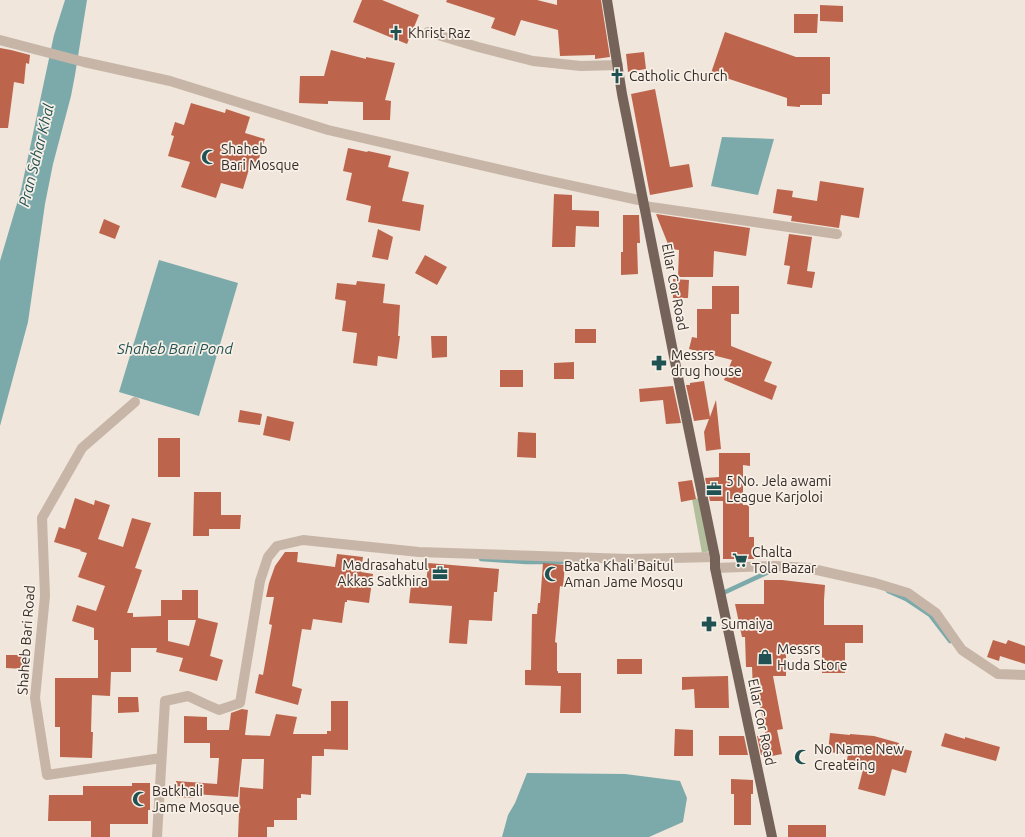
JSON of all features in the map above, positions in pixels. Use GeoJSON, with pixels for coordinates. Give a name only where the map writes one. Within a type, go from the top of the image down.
{"type":"FeatureCollection","features":[{"type":"Feature","properties":{"kind":"main road","name":"Ellar Cor Road"},"geometry":{"type":"LineString","coordinates":[[607,0],[622,94],[716,557],[715,568],[772,837]]}},
{"type":"Feature","properties":{"kind":"street"},"geometry":{"type":"LineString","coordinates":[[428,32],[533,61],[581,66],[618,65]]}},
{"type":"Feature","properties":{"kind":"street"},"geometry":{"type":"LineString","coordinates":[[0,40],[82,62],[170,81],[328,130],[644,203],[837,234]]}},
{"type":"Feature","properties":{"kind":"street","name":"Shaheb Bari Road"},"geometry":{"type":"LineString","coordinates":[[135,402],[82,448],[42,518],[45,596],[35,698],[48,775],[161,758]]}},
{"type":"Feature","properties":{"kind":"street"},"geometry":{"type":"LineString","coordinates":[[157,837],[165,701],[188,696],[219,710],[240,703],[260,581],[268,557],[277,546],[303,540],[419,552],[629,559],[716,557]]}},
{"type":"Feature","properties":{"kind":"street"},"geometry":{"type":"LineString","coordinates":[[715,568],[775,566],[808,568],[875,583],[908,593],[936,613],[962,650],[998,674],[1025,675]]}},
{"type":"Feature","properties":{"kind":"green space"},"geometry":{"type":"Polygon","coordinates":[[[701,498],[710,551],[702,553],[692,499],[701,498]]]}},
{"type":"Feature","properties":{"kind":"water","name":"Pran Sahar Khal"},"geometry":{"type":"Polygon","coordinates":[[[65,0],[87,0],[71,96],[53,164],[45,204],[28,322],[0,426],[0,261],[21,190],[54,35],[65,0]]]}},
{"type":"Feature","properties":{"kind":"water"},"geometry":{"type":"Polygon","coordinates":[[[722,137],[774,139],[758,195],[711,186],[722,137]]]}},
{"type":"Feature","properties":{"kind":"water","name":"Shaheb Bari Pond"},"geometry":{"type":"Polygon","coordinates":[[[159,260],[238,283],[199,416],[119,392],[159,260]]]}},
{"type":"Feature","properties":{"kind":"water"},"geometry":{"type":"Polygon","coordinates":[[[527,773],[625,774],[680,781],[687,798],[683,822],[649,837],[502,837],[508,815],[515,803],[527,773]]]}},
{"type":"Feature","properties":{"kind":"building","name":"Khrist Raz"},"geometry":{"type":"Polygon","coordinates":[[[362,0],[382,0],[419,15],[407,44],[353,22],[362,0]]]}},
{"type":"Feature","properties":{"kind":"building"},"geometry":{"type":"Polygon","coordinates":[[[447,0],[537,0],[557,5],[557,0],[601,0],[610,57],[595,59],[595,55],[560,56],[558,30],[521,20],[515,36],[491,28],[495,18],[446,2],[447,0]]]}},
{"type":"Feature","properties":{"kind":"building"},"geometry":{"type":"Polygon","coordinates":[[[820,5],[843,6],[843,22],[820,21],[820,5]]]}},
{"type":"Feature","properties":{"kind":"building"},"geometry":{"type":"Polygon","coordinates":[[[794,14],[818,14],[817,33],[794,33],[794,14]]]}},
{"type":"Feature","properties":{"kind":"building"},"geometry":{"type":"Polygon","coordinates":[[[725,32],[796,57],[830,57],[830,94],[822,94],[822,105],[800,105],[800,107],[787,106],[787,98],[711,73],[725,32]]]}},
{"type":"Feature","properties":{"kind":"building"},"geometry":{"type":"Polygon","coordinates":[[[0,48],[30,55],[29,64],[26,63],[24,84],[14,82],[8,128],[0,128],[0,48]]]}},
{"type":"Feature","properties":{"kind":"building"},"geometry":{"type":"Polygon","coordinates":[[[331,50],[366,59],[366,57],[395,63],[385,100],[391,101],[390,120],[363,120],[363,102],[328,101],[328,104],[299,103],[300,76],[324,76],[331,50]]]}},
{"type":"Feature","properties":{"kind":"building"},"geometry":{"type":"Polygon","coordinates":[[[644,52],[646,69],[628,72],[626,54],[644,52]]]}},
{"type":"Feature","properties":{"kind":"building"},"geometry":{"type":"Polygon","coordinates":[[[655,89],[670,167],[689,164],[693,187],[650,195],[631,94],[655,89]]]}},
{"type":"Feature","properties":{"kind":"building"},"geometry":{"type":"Polygon","coordinates":[[[191,103],[225,113],[226,109],[250,117],[245,133],[265,139],[256,168],[250,166],[243,189],[221,183],[216,198],[181,187],[190,162],[168,156],[174,136],[171,135],[175,122],[184,125],[191,103]]]}},
{"type":"Feature","properties":{"kind":"building"},"geometry":{"type":"Polygon","coordinates":[[[348,148],[391,156],[388,167],[409,172],[402,201],[424,205],[420,231],[368,222],[371,206],[346,200],[352,173],[343,171],[348,148]]]}},
{"type":"Feature","properties":{"kind":"building"},"geometry":{"type":"Polygon","coordinates":[[[820,181],[864,188],[859,218],[841,215],[839,228],[791,221],[792,216],[773,213],[777,189],[793,191],[792,197],[817,201],[820,181]]]}},
{"type":"Feature","properties":{"kind":"building"},"geometry":{"type":"Polygon","coordinates":[[[554,194],[572,195],[572,210],[599,211],[599,227],[576,226],[575,247],[552,247],[554,194]]]}},
{"type":"Feature","properties":{"kind":"building"},"geometry":{"type":"Polygon","coordinates":[[[656,214],[750,228],[746,256],[714,251],[713,277],[678,277],[679,250],[670,249],[656,214]]]}},
{"type":"Feature","properties":{"kind":"building"},"geometry":{"type":"Polygon","coordinates":[[[623,215],[639,215],[640,243],[637,243],[638,274],[621,275],[621,252],[623,252],[623,215]]]}},
{"type":"Feature","properties":{"kind":"building"},"geometry":{"type":"Polygon","coordinates":[[[104,219],[120,226],[115,239],[99,233],[104,219]]]}},
{"type":"Feature","properties":{"kind":"building"},"geometry":{"type":"Polygon","coordinates":[[[378,229],[393,237],[388,260],[372,257],[378,229]]]}},
{"type":"Feature","properties":{"kind":"building"},"geometry":{"type":"Polygon","coordinates":[[[789,234],[812,237],[807,271],[815,272],[812,288],[787,284],[790,266],[784,265],[789,234]]]}},
{"type":"Feature","properties":{"kind":"building"},"geometry":{"type":"Polygon","coordinates":[[[425,255],[447,267],[437,285],[415,273],[425,255]]]}},
{"type":"Feature","properties":{"kind":"building"},"geometry":{"type":"Polygon","coordinates":[[[673,279],[689,280],[688,298],[673,298],[673,279]]]}},
{"type":"Feature","properties":{"kind":"building"},"geometry":{"type":"Polygon","coordinates":[[[357,281],[385,284],[383,303],[400,305],[398,336],[400,336],[397,359],[378,356],[377,366],[353,363],[357,333],[342,331],[346,301],[335,299],[337,283],[356,285],[357,281]]]}},
{"type":"Feature","properties":{"kind":"building"},"geometry":{"type":"Polygon","coordinates":[[[712,286],[739,286],[739,314],[731,314],[731,346],[772,362],[764,381],[777,386],[772,400],[724,380],[732,360],[689,349],[692,337],[697,338],[697,309],[712,309],[712,286]]]}},
{"type":"Feature","properties":{"kind":"building"},"geometry":{"type":"Polygon","coordinates":[[[575,329],[596,329],[596,343],[575,343],[575,329]]]}},
{"type":"Feature","properties":{"kind":"building"},"geometry":{"type":"Polygon","coordinates":[[[431,336],[447,336],[447,357],[432,358],[431,336]]]}},
{"type":"Feature","properties":{"kind":"building"},"geometry":{"type":"Polygon","coordinates":[[[574,362],[574,379],[554,379],[554,363],[574,362]]]}},
{"type":"Feature","properties":{"kind":"building"},"geometry":{"type":"Polygon","coordinates":[[[500,370],[523,370],[523,387],[500,387],[500,370]]]}},
{"type":"Feature","properties":{"kind":"building"},"geometry":{"type":"Polygon","coordinates":[[[704,381],[710,417],[716,400],[721,449],[706,451],[704,432],[709,419],[694,421],[686,385],[704,381]]]}},
{"type":"Feature","properties":{"kind":"building"},"geometry":{"type":"Polygon","coordinates":[[[673,386],[681,423],[666,424],[663,400],[640,402],[639,389],[673,386]]]}},
{"type":"Feature","properties":{"kind":"building"},"geometry":{"type":"Polygon","coordinates":[[[240,410],[262,414],[260,425],[238,422],[240,410]]]}},
{"type":"Feature","properties":{"kind":"building"},"geometry":{"type":"Polygon","coordinates":[[[267,416],[294,422],[290,441],[263,435],[267,416]]]}},
{"type":"Feature","properties":{"kind":"building"},"geometry":{"type":"Polygon","coordinates":[[[518,432],[536,433],[536,458],[517,457],[518,432]]]}},
{"type":"Feature","properties":{"kind":"building"},"geometry":{"type":"Polygon","coordinates":[[[158,438],[180,438],[180,477],[158,477],[158,438]]]}},
{"type":"Feature","properties":{"kind":"building"},"geometry":{"type":"Polygon","coordinates":[[[719,453],[750,453],[750,466],[743,465],[743,505],[749,505],[749,537],[754,537],[754,559],[723,559],[723,501],[710,501],[705,478],[719,477],[719,453]]]}},
{"type":"Feature","properties":{"kind":"building"},"geometry":{"type":"Polygon","coordinates":[[[692,480],[696,499],[681,502],[678,482],[692,480]]]}},
{"type":"Feature","properties":{"kind":"building"},"geometry":{"type":"Polygon","coordinates":[[[194,492],[221,492],[221,515],[241,515],[240,529],[209,529],[209,536],[193,536],[194,492]]]}},
{"type":"Feature","properties":{"kind":"building"},"geometry":{"type":"Polygon","coordinates":[[[75,498],[94,505],[95,500],[110,505],[98,539],[123,547],[132,518],[151,523],[135,568],[142,570],[127,613],[133,613],[133,617],[161,616],[161,600],[182,600],[182,590],[198,590],[198,618],[218,623],[210,656],[223,660],[217,681],[179,671],[183,658],[156,652],[157,648],[131,648],[131,672],[111,672],[110,696],[92,695],[92,758],[60,757],[60,727],[55,727],[55,678],[98,678],[98,640],[94,640],[94,628],[72,621],[77,605],[96,611],[105,586],[78,577],[87,553],[54,542],[59,527],[65,529],[75,498]],[[168,620],[168,641],[189,646],[196,620],[168,620]]]}},
{"type":"Feature","properties":{"kind":"building"},"geometry":{"type":"Polygon","coordinates":[[[285,552],[298,552],[297,562],[335,567],[337,554],[363,557],[361,572],[373,574],[369,603],[347,600],[347,602],[345,602],[342,623],[313,619],[311,630],[302,629],[292,686],[302,689],[298,705],[255,693],[259,674],[263,675],[272,625],[269,624],[274,597],[266,597],[275,566],[285,552]]]}},
{"type":"Feature","properties":{"kind":"building"},"geometry":{"type":"Polygon","coordinates":[[[428,563],[499,569],[497,592],[494,592],[492,621],[469,620],[467,644],[449,643],[452,606],[409,603],[411,585],[426,586],[428,563]]]}},
{"type":"Feature","properties":{"kind":"building"},"geometry":{"type":"Polygon","coordinates":[[[543,563],[565,565],[563,587],[560,586],[555,642],[557,643],[557,671],[558,673],[581,673],[581,713],[560,713],[561,686],[525,685],[525,670],[531,670],[532,614],[537,614],[538,603],[540,603],[543,563]]]}},
{"type":"Feature","properties":{"kind":"building"},"geometry":{"type":"Polygon","coordinates":[[[764,580],[782,580],[825,585],[824,625],[863,625],[863,643],[845,643],[845,673],[822,673],[822,646],[786,647],[786,676],[773,676],[783,729],[777,730],[782,754],[767,757],[766,755],[761,755],[757,736],[766,736],[757,691],[753,691],[752,667],[746,667],[745,637],[742,637],[735,604],[764,604],[764,580]]]}},
{"type":"Feature","properties":{"kind":"building"},"geometry":{"type":"Polygon","coordinates":[[[993,640],[1006,644],[1008,640],[1025,646],[1025,664],[1000,656],[999,661],[987,657],[993,640]]]}},
{"type":"Feature","properties":{"kind":"building"},"geometry":{"type":"Polygon","coordinates":[[[6,655],[24,655],[24,669],[6,668],[6,655]]]}},
{"type":"Feature","properties":{"kind":"building"},"geometry":{"type":"Polygon","coordinates":[[[617,659],[642,659],[642,674],[617,674],[617,659]]]}},
{"type":"Feature","properties":{"kind":"building"},"geometry":{"type":"Polygon","coordinates":[[[728,676],[729,708],[695,708],[694,689],[682,690],[682,677],[728,676]]]}},
{"type":"Feature","properties":{"kind":"building"},"geometry":{"type":"Polygon","coordinates":[[[118,697],[138,697],[139,712],[118,713],[118,697]]]}},
{"type":"Feature","properties":{"kind":"building"},"geometry":{"type":"Polygon","coordinates":[[[331,701],[348,701],[348,750],[324,749],[324,756],[312,756],[311,795],[301,794],[301,798],[297,798],[297,820],[274,820],[274,827],[267,827],[267,837],[238,837],[240,787],[263,789],[264,759],[242,759],[238,797],[194,794],[193,798],[175,797],[176,781],[217,784],[219,758],[210,758],[210,743],[184,743],[184,716],[207,717],[207,730],[229,730],[231,713],[242,709],[248,710],[245,735],[270,736],[276,714],[297,717],[293,734],[327,734],[327,731],[331,731],[331,701]]]}},
{"type":"Feature","properties":{"kind":"building"},"geometry":{"type":"Polygon","coordinates":[[[675,729],[693,730],[693,756],[674,756],[675,729]]]}},
{"type":"Feature","properties":{"kind":"building"},"geometry":{"type":"Polygon","coordinates":[[[830,733],[874,736],[899,743],[898,748],[912,751],[906,773],[892,769],[885,796],[858,789],[865,762],[847,760],[848,754],[828,752],[830,733]]]}},
{"type":"Feature","properties":{"kind":"building"},"geometry":{"type":"Polygon","coordinates":[[[945,733],[1000,747],[996,761],[941,746],[945,733]]]}},
{"type":"Feature","properties":{"kind":"building"},"geometry":{"type":"Polygon","coordinates":[[[719,736],[744,736],[748,755],[719,755],[719,736]]]}},
{"type":"Feature","properties":{"kind":"building"},"geometry":{"type":"Polygon","coordinates":[[[731,779],[753,780],[753,794],[751,794],[751,825],[734,825],[734,794],[731,794],[731,779]]]}},
{"type":"Feature","properties":{"kind":"building"},"geometry":{"type":"Polygon","coordinates":[[[132,783],[150,783],[150,810],[148,810],[148,824],[110,824],[110,837],[91,837],[91,821],[48,821],[49,795],[83,795],[83,786],[132,786],[132,783]]]}},
{"type":"Feature","properties":{"kind":"building"},"geometry":{"type":"Polygon","coordinates":[[[788,825],[826,825],[826,837],[788,837],[788,825]]]}},
{"type":"Feature","properties":{"kind":"waterway"},"geometry":{"type":"LineString","coordinates":[[481,559],[526,562],[585,562]]}},
{"type":"Feature","properties":{"kind":"waterway"},"geometry":{"type":"LineString","coordinates":[[721,594],[775,569]]}},
{"type":"Feature","properties":{"kind":"waterway"},"geometry":{"type":"LineString","coordinates":[[888,591],[906,599],[930,615],[950,641]]}},
{"type":"Feature","properties":{"kind":"place","name":"Khrist Raz"},"geometry":{"type":"Point","coordinates":[396,33]}},
{"type":"Feature","properties":{"kind":"place","name":"Catholic Church"},"geometry":{"type":"Point","coordinates":[617,76]}},
{"type":"Feature","properties":{"kind":"place","name":"Shaheb Bari Mosque"},"geometry":{"type":"Point","coordinates":[209,157]}},
{"type":"Feature","properties":{"kind":"place","name":"Messrs drug house"},"geometry":{"type":"Point","coordinates":[659,363]}},
{"type":"Feature","properties":{"kind":"place","name":"5 No. Jela awami League Karjoloi"},"geometry":{"type":"Point","coordinates":[714,489]}},
{"type":"Feature","properties":{"kind":"place","name":"Chalta Tola Bazar"},"geometry":{"type":"Point","coordinates":[740,560]}},
{"type":"Feature","properties":{"kind":"place","name":"Madrasahatul Akkas Satkhira"},"geometry":{"type":"Point","coordinates":[440,573]}},
{"type":"Feature","properties":{"kind":"place","name":"Batka Khali Baitul Aman Jame Mosqu"},"geometry":{"type":"Point","coordinates":[552,574]}},
{"type":"Feature","properties":{"kind":"place","name":"Sumaiya"},"geometry":{"type":"Point","coordinates":[709,624]}},
{"type":"Feature","properties":{"kind":"place","name":"Messrs Huda Store"},"geometry":{"type":"Point","coordinates":[765,657]}},
{"type":"Feature","properties":{"kind":"place","name":"No Name New Createing"},"geometry":{"type":"Point","coordinates":[802,757]}},
{"type":"Feature","properties":{"kind":"place","name":"Batkhali Jame Mosque"},"geometry":{"type":"Point","coordinates":[140,799]}}]}
